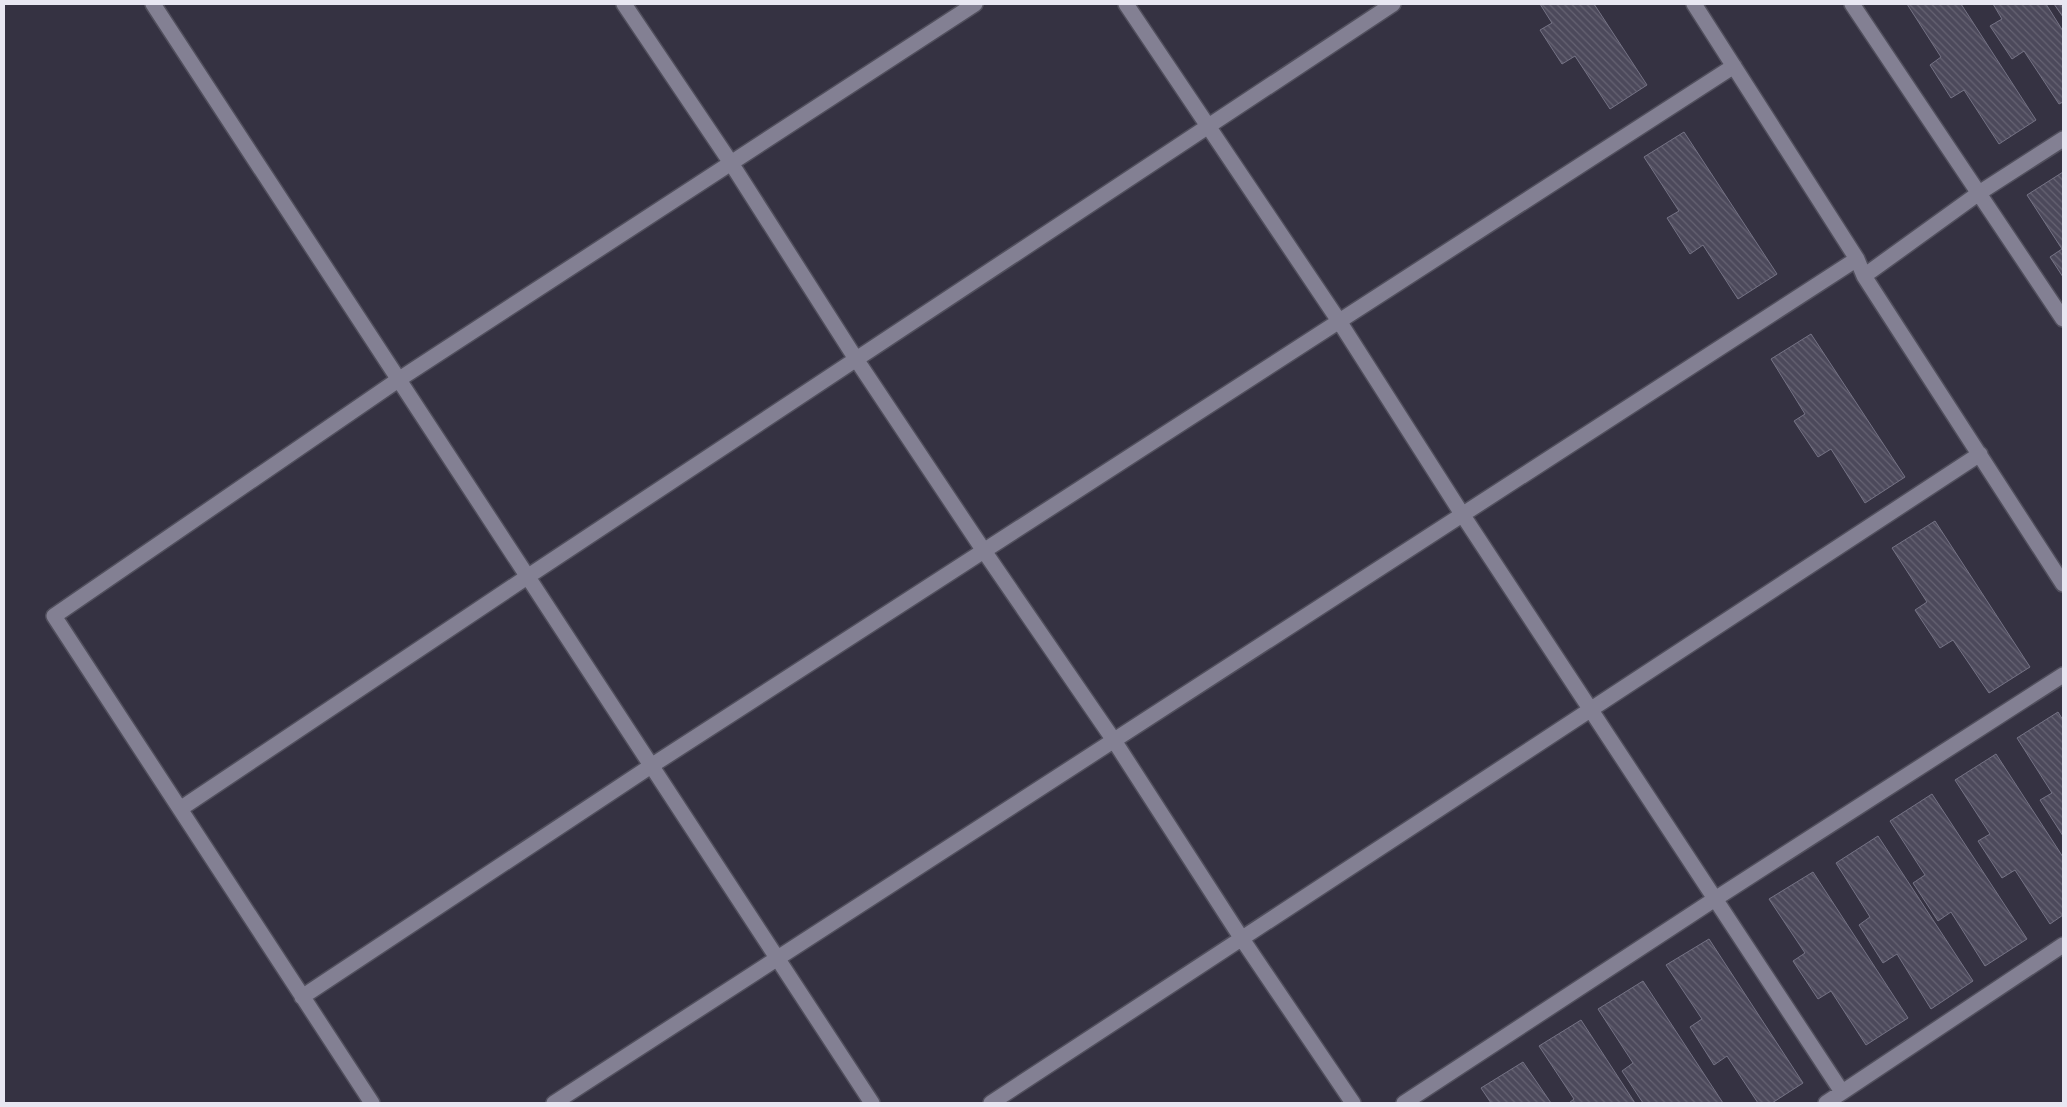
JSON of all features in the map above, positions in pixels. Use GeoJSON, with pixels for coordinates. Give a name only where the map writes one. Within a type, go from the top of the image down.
{"type":"FeatureCollection","features":[{"type":"Feature","properties":{"kind":"street"},"geometry":{"type":"LineString","coordinates":[[153,4],[872,1103]]}},
{"type":"Feature","properties":{"kind":"street"},"geometry":{"type":"LineString","coordinates":[[624,4],[731,163],[856,359],[984,551],[1113,739],[1242,939],[1353,1103]]}},
{"type":"Feature","properties":{"kind":"street"},"geometry":{"type":"LineString","coordinates":[[372,1103],[54,616],[398,380],[975,4]]}},
{"type":"Feature","properties":{"kind":"street"},"geometry":{"type":"LineString","coordinates":[[1126,4],[1339,322],[1462,514],[1842,1092]]}},
{"type":"Feature","properties":{"kind":"street"},"geometry":{"type":"LineString","coordinates":[[180,809],[1393,4]]}},
{"type":"Feature","properties":{"kind":"street"},"geometry":{"type":"LineString","coordinates":[[1694,4],[1856,259],[1864,276],[2063,584]]}},
{"type":"Feature","properties":{"kind":"street"},"geometry":{"type":"LineString","coordinates":[[1852,4],[2063,319]]}},
{"type":"Feature","properties":{"kind":"street"},"geometry":{"type":"LineString","coordinates":[[302,997],[651,766],[1734,66]]}},
{"type":"Feature","properties":{"kind":"street"},"geometry":{"type":"LineString","coordinates":[[1864,276],[1979,193],[2063,139]]}},
{"type":"Feature","properties":{"kind":"street"},"geometry":{"type":"LineString","coordinates":[[554,1103],[776,957],[1856,259]]}},
{"type":"Feature","properties":{"kind":"street"},"geometry":{"type":"LineString","coordinates":[[991,1103],[1980,454]]}},
{"type":"Feature","properties":{"kind":"street"},"geometry":{"type":"LineString","coordinates":[[1404,1103],[1715,898],[2063,675]]}},
{"type":"Feature","properties":{"kind":"street"},"geometry":{"type":"LineString","coordinates":[[1826,1103],[2063,945]]}},
{"type":"Feature","properties":{"kind":"building"},"geometry":{"type":"Polygon","coordinates":[[[1540,4],[1594,4],[1647,85],[1610,109],[1575,56],[1562,64],[1540,30],[1552,23],[1540,4]]]}},
{"type":"Feature","properties":{"kind":"building"},"geometry":{"type":"Polygon","coordinates":[[[1907,4],[1961,4],[2036,120],[1999,144],[1964,90],[1951,98],[1930,65],[1941,57],[1907,4]]]}},
{"type":"Feature","properties":{"kind":"building"},"geometry":{"type":"Polygon","coordinates":[[[1993,4],[2046,4],[2063,31],[2063,102],[2059,104],[2024,51],[2012,59],[1990,26],[2002,19],[1993,4]]]}},
{"type":"Feature","properties":{"kind":"building"},"geometry":{"type":"Polygon","coordinates":[[[2054,4],[2063,4],[2063,17],[2054,4]]]}},
{"type":"Feature","properties":{"kind":"building"},"geometry":{"type":"Polygon","coordinates":[[[1684,132],[1777,274],[1738,299],[1703,245],[1690,254],[1667,218],[1679,211],[1644,157],[1684,132]]]}},
{"type":"Feature","properties":{"kind":"building"},"geometry":{"type":"Polygon","coordinates":[[[2063,172],[2063,277],[2050,257],[2062,249],[2027,195],[2063,172]]]}},
{"type":"Feature","properties":{"kind":"building"},"geometry":{"type":"Polygon","coordinates":[[[1811,334],[1905,477],[1865,503],[1831,449],[1818,457],[1794,421],[1805,414],[1771,359],[1811,334]]]}},
{"type":"Feature","properties":{"kind":"building"},"geometry":{"type":"Polygon","coordinates":[[[1935,521],[2030,667],[1989,693],[1953,640],[1940,648],[1915,610],[1927,602],[1892,548],[1935,521]]]}},
{"type":"Feature","properties":{"kind":"building"},"geometry":{"type":"Polygon","coordinates":[[[2058,712],[2063,720],[2063,836],[2040,800],[2052,793],[2017,738],[2058,712]]]}},
{"type":"Feature","properties":{"kind":"building"},"geometry":{"type":"Polygon","coordinates":[[[1996,754],[2063,857],[2063,915],[2050,924],[2015,870],[2002,878],[1978,841],[1990,834],[1955,780],[1996,754]]]}},
{"type":"Feature","properties":{"kind":"building"},"geometry":{"type":"Polygon","coordinates":[[[1932,794],[2027,939],[1985,966],[1951,912],[1938,921],[1913,883],[1925,875],[1890,821],[1932,794]]]}},
{"type":"Feature","properties":{"kind":"building"},"geometry":{"type":"Polygon","coordinates":[[[1878,836],[1973,981],[1931,1009],[1897,954],[1883,963],[1859,925],[1870,917],[1836,863],[1878,836]]]}},
{"type":"Feature","properties":{"kind":"building"},"geometry":{"type":"Polygon","coordinates":[[[1813,872],[1908,1018],[1866,1045],[1831,991],[1818,999],[1793,961],[1805,953],[1769,899],[1813,872]]]}},
{"type":"Feature","properties":{"kind":"building"},"geometry":{"type":"Polygon","coordinates":[[[1709,939],[1803,1083],[1772,1103],[1758,1103],[1727,1056],[1714,1065],[1690,1027],[1702,1019],[1666,965],[1709,939]]]}},
{"type":"Feature","properties":{"kind":"building"},"geometry":{"type":"Polygon","coordinates":[[[1643,981],[1723,1103],[1643,1103],[1622,1071],[1633,1063],[1598,1009],[1643,981]]]}},
{"type":"Feature","properties":{"kind":"building"},"geometry":{"type":"Polygon","coordinates":[[[1581,1020],[1635,1103],[1569,1103],[1574,1099],[1539,1046],[1581,1020]]]}},
{"type":"Feature","properties":{"kind":"building"},"geometry":{"type":"Polygon","coordinates":[[[1523,1062],[1551,1103],[1491,1103],[1481,1088],[1523,1062]]]}}]}
